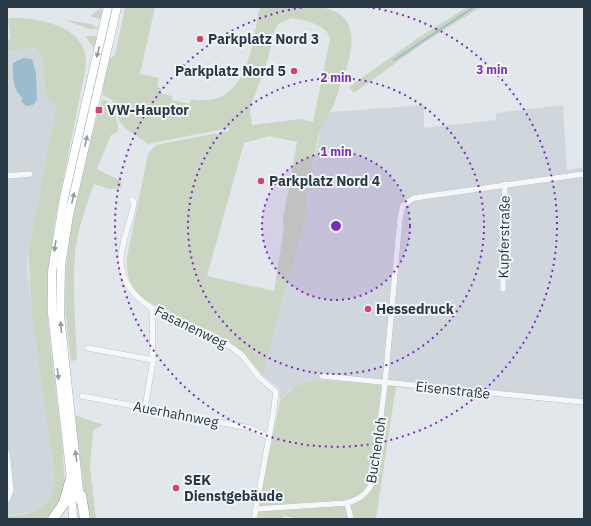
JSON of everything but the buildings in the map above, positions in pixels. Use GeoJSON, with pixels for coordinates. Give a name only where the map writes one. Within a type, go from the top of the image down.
{"type":"FeatureCollection","features":[{"type":"Feature","properties":{"kind":"highway"},"geometry":{"type":"LineString","coordinates":[[53,519],[64,503],[71,478]]}},
{"type":"Feature","properties":{"kind":"highway"},"geometry":{"type":"LineString","coordinates":[[81,495],[85,519]]}},
{"type":"Feature","properties":{"kind":"main road"},"geometry":{"type":"LineString","coordinates":[[73,519],[71,478],[52,313],[53,255],[64,198],[108,7]]}},
{"type":"Feature","properties":{"kind":"main road"},"geometry":{"type":"LineString","coordinates":[[82,519],[81,495],[60,316],[61,265],[69,215],[117,7]]}},
{"type":"Feature","properties":{"kind":"street"},"geometry":{"type":"LineString","coordinates":[[7,176],[30,174]]}},
{"type":"Feature","properties":{"kind":"street","name":"Kupferstraße"},"geometry":{"type":"LineString","coordinates":[[385,383],[400,218],[403,205],[414,198],[584,174]]}},
{"type":"Feature","properties":{"kind":"street","name":"Kupferstraße"},"geometry":{"type":"LineString","coordinates":[[502,289],[505,184]]}},
{"type":"Feature","properties":{"kind":"street","name":"Fasanenweg"},"geometry":{"type":"LineString","coordinates":[[132,200],[134,202],[133,208],[121,255],[124,279],[133,295],[152,308],[231,347],[242,355],[264,382],[276,392],[254,519]]}},
{"type":"Feature","properties":{"kind":"street"},"geometry":{"type":"LineString","coordinates":[[145,408],[152,360],[152,308]]}},
{"type":"Feature","properties":{"kind":"street"},"geometry":{"type":"LineString","coordinates":[[88,348],[152,360]]}},
{"type":"Feature","properties":{"kind":"street","name":"Eisenstraße"},"geometry":{"type":"LineString","coordinates":[[322,376],[584,402]]}},
{"type":"Feature","properties":{"kind":"street","name":"Buchenloh"},"geometry":{"type":"LineString","coordinates":[[256,509],[347,503],[361,498],[368,492],[373,482],[385,383]]}},
{"type":"Feature","properties":{"kind":"street","name":"Auerhahnweg"},"geometry":{"type":"LineString","coordinates":[[82,396],[250,428],[269,437]]}},
{"type":"Feature","properties":{"kind":"street"},"geometry":{"type":"LineString","coordinates":[[7,453],[10,490],[7,500]]}},
{"type":"Feature","properties":{"kind":"street"},"geometry":{"type":"LineString","coordinates":[[347,503],[351,519]]}},
{"type":"Feature","properties":{"kind":"shaded area"},"geometry":{"type":"Polygon","coordinates":[[[7,39],[8,51],[36,48],[42,56],[45,93],[56,108],[27,262],[32,316],[50,447],[54,464],[55,485],[53,493],[41,508],[32,512],[7,516],[7,39]]]}},
{"type":"Feature","properties":{"kind":"shaded area"},"geometry":{"type":"Polygon","coordinates":[[[424,105],[424,128],[496,120],[496,113],[563,105],[567,170],[584,167],[584,405],[318,380],[290,389],[280,401],[279,388],[263,376],[279,311],[309,208],[305,205],[321,127],[331,112],[424,105]]]}},
{"type":"Feature","properties":{"kind":"green space"},"geometry":{"type":"Polygon","coordinates":[[[101,7],[102,20],[90,16],[101,7]]]}},
{"type":"Feature","properties":{"kind":"green space"},"geometry":{"type":"Polygon","coordinates":[[[125,7],[155,7],[140,74],[159,78],[157,87],[161,88],[160,93],[172,96],[172,100],[190,104],[191,99],[210,100],[225,95],[236,85],[244,72],[249,56],[260,7],[318,7],[333,11],[343,17],[349,26],[352,37],[348,62],[335,103],[318,137],[305,205],[309,208],[279,311],[263,376],[235,346],[214,333],[149,302],[139,294],[131,283],[128,272],[127,257],[148,154],[156,145],[229,131],[229,128],[147,144],[129,131],[120,122],[113,102],[108,97],[103,96],[103,84],[109,59],[115,55],[125,7]],[[291,18],[278,24],[274,32],[268,59],[251,105],[250,113],[252,125],[300,119],[313,122],[330,39],[328,34],[320,26],[291,18]],[[269,136],[244,143],[207,276],[274,291],[284,228],[283,219],[297,142],[269,136]]]}},
{"type":"Feature","properties":{"kind":"green space"},"geometry":{"type":"Polygon","coordinates":[[[467,7],[481,7],[425,42],[354,93],[349,87],[418,38],[467,7]]]}},
{"type":"Feature","properties":{"kind":"green space"},"geometry":{"type":"Polygon","coordinates":[[[8,18],[35,20],[62,28],[73,35],[81,44],[86,56],[85,71],[54,226],[48,281],[47,307],[62,441],[65,487],[64,494],[48,519],[7,519],[7,516],[23,514],[35,510],[44,504],[50,496],[53,486],[53,461],[32,316],[28,251],[56,108],[45,93],[42,56],[36,48],[8,51],[7,39],[10,39],[8,18]]]}},
{"type":"Feature","properties":{"kind":"green space"},"geometry":{"type":"Polygon","coordinates":[[[65,20],[91,24],[99,29],[89,29],[65,20]]]}},
{"type":"Feature","properties":{"kind":"green space"},"geometry":{"type":"Polygon","coordinates":[[[98,36],[95,50],[86,37],[98,36]]]}},
{"type":"Feature","properties":{"kind":"green space"},"geometry":{"type":"Polygon","coordinates":[[[102,100],[106,100],[113,110],[118,123],[118,131],[111,135],[97,169],[121,181],[122,188],[110,189],[94,184],[81,222],[77,238],[74,274],[77,360],[71,361],[65,306],[68,249],[76,198],[88,148],[102,100]]]}},
{"type":"Feature","properties":{"kind":"green space"},"geometry":{"type":"Polygon","coordinates":[[[318,380],[396,386],[376,519],[300,519],[283,516],[282,519],[256,519],[280,401],[293,388],[318,380]]]}},
{"type":"Feature","properties":{"kind":"green space"},"geometry":{"type":"Polygon","coordinates":[[[75,415],[103,425],[93,430],[90,467],[96,519],[87,519],[75,415]]]}},
{"type":"Feature","properties":{"kind":"water"},"geometry":{"type":"Polygon","coordinates":[[[23,58],[32,59],[36,74],[37,100],[34,104],[28,106],[22,102],[22,97],[16,90],[13,77],[13,63],[23,58]]]}},
{"type":"Feature","properties":{"kind":"waterway"},"geometry":{"type":"LineString","coordinates":[[394,60],[474,7]]}},
{"type":"Feature","properties":{"kind":"place","name":"Parkplatz Nord 3"},"geometry":{"type":"Point","coordinates":[200,39]}},
{"type":"Feature","properties":{"kind":"place","name":"Parkplatz Nord 5"},"geometry":{"type":"Point","coordinates":[294,71]}},
{"type":"Feature","properties":{"kind":"place","name":"VW-Hauptor"},"geometry":{"type":"Point","coordinates":[99,110]}},
{"type":"Feature","properties":{"kind":"place","name":"Parkplatz Nord 4"},"geometry":{"type":"Point","coordinates":[261,181]}},
{"type":"Feature","properties":{"kind":"place","name":"Hessedruck"},"geometry":{"type":"Point","coordinates":[368,309]}},
{"type":"Feature","properties":{"kind":"place","name":"SEK Dienstgebäude"},"geometry":{"type":"Point","coordinates":[176,488]}}]}
